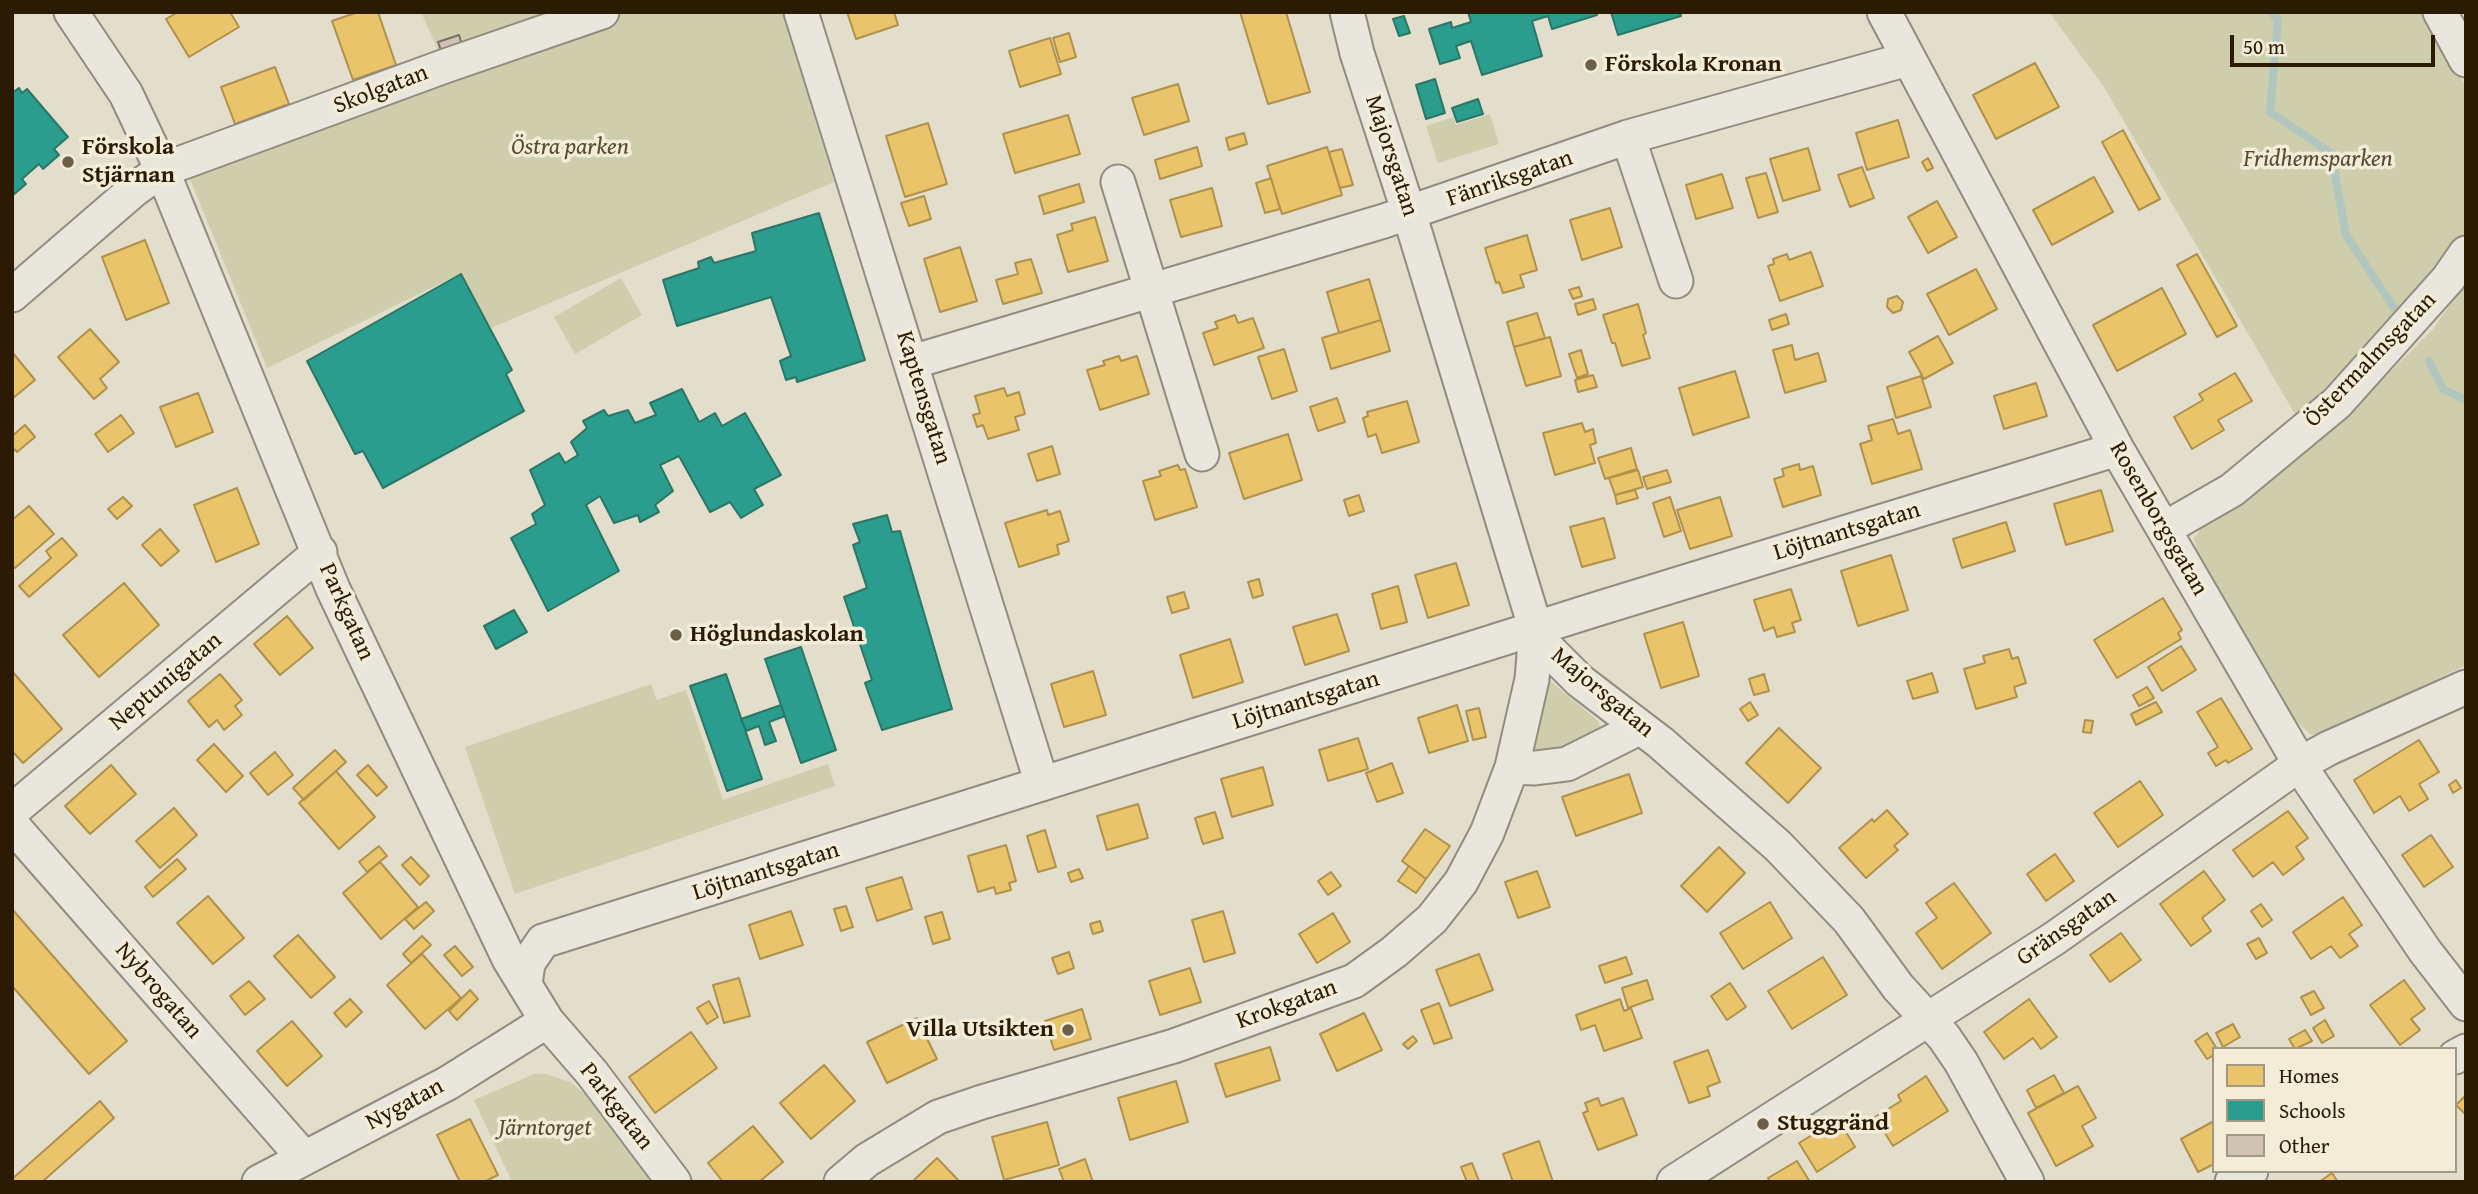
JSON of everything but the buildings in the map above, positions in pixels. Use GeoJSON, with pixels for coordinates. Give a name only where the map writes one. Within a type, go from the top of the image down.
{"type":"FeatureCollection","features":[{"type":"Feature","properties":{"kind":"street","name":"Parkgatan"},"geometry":{"type":"LineString","coordinates":[[71,12],[126,94],[162,170],[333,589],[509,960],[547,1021],[592,1073],[674,1182]]}},
{"type":"Feature","properties":{"kind":"street","name":"Skolgatan"},"geometry":{"type":"LineString","coordinates":[[12,295],[135,189],[162,170],[601,12]]}},
{"type":"Feature","properties":{"kind":"street","name":"Kaptensgatan"},"geometry":{"type":"LineString","coordinates":[[801,12],[1042,785]]}},
{"type":"Feature","properties":{"kind":"street","name":"Majorsgatan"},"geometry":{"type":"LineString","coordinates":[[1347,12],[1357,53],[1409,213],[1536,630],[1546,647],[1566,669],[1661,743],[1778,846],[1849,920],[1898,987],[1944,1037],[1961,1062],[2027,1182]]}},
{"type":"Feature","properties":{"kind":"street","name":"Rosenborgsgatan"},"geometry":{"type":"LineString","coordinates":[[1884,12],[2117,449],[2300,764],[2389,901],[2466,1004]]}},
{"type":"Feature","properties":{"kind":"street"},"geometry":{"type":"LineString","coordinates":[[2440,12],[2466,60]]}},
{"type":"Feature","properties":{"kind":"street","name":"Fänriksgatan"},"geometry":{"type":"LineString","coordinates":[[912,362],[1153,292],[1409,213],[1628,137],[1908,59]]}},
{"type":"Feature","properties":{"kind":"street"},"geometry":{"type":"LineString","coordinates":[[1628,137],[1676,281]]}},
{"type":"Feature","properties":{"kind":"street"},"geometry":{"type":"LineString","coordinates":[[1118,183],[1202,454]]}},
{"type":"Feature","properties":{"kind":"street","name":"Östermalmsgatan"},"geometry":{"type":"LineString","coordinates":[[2164,529],[2232,490],[2337,403],[2448,279],[2466,253]]}},
{"type":"Feature","properties":{"kind":"street","name":"Löjtnantsgatan"},"geometry":{"type":"LineString","coordinates":[[525,985],[528,963],[543,941],[2117,449]]}},
{"type":"Feature","properties":{"kind":"street","name":"Neptunigatan"},"geometry":{"type":"LineString","coordinates":[[12,811],[320,552]]}},
{"type":"Feature","properties":{"kind":"street","name":"Krokgatan"},"geometry":{"type":"LineString","coordinates":[[841,1182],[867,1160],[938,1118],[982,1102],[1174,1046],[1354,981],[1394,952],[1432,919],[1461,882],[1487,833],[1512,767],[1532,679],[1536,630]]}},
{"type":"Feature","properties":{"kind":"street","name":"Gränsgatan"},"geometry":{"type":"LineString","coordinates":[[1674,1182],[1926,1018],[2055,938],[2300,764],[2329,748],[2466,687]]}},
{"type":"Feature","properties":{"kind":"street"},"geometry":{"type":"LineString","coordinates":[[1512,767],[1535,768],[1567,764],[1639,728]]}},
{"type":"Feature","properties":{"kind":"street","name":"Nybrogatan"},"geometry":{"type":"LineString","coordinates":[[12,825],[304,1157]]}},
{"type":"Feature","properties":{"kind":"street","name":"Nygatan"},"geometry":{"type":"LineString","coordinates":[[259,1182],[448,1083],[547,1021]]}},
{"type":"Feature","properties":{"kind":"green space","name":"Östra parken"},"geometry":{"type":"Polygon","coordinates":[[[421,12],[782,12],[834,182],[491,328],[460,274],[267,368],[190,179],[450,83],[421,12]]]}},
{"type":"Feature","properties":{"kind":"green space","name":"Fridhemsparken"},"geometry":{"type":"Polygon","coordinates":[[[2049,12],[2422,12],[2466,87],[2466,234],[2437,276],[2299,421],[2104,87],[2049,12]]]}},
{"type":"Feature","properties":{"kind":"green space"},"geometry":{"type":"Polygon","coordinates":[[[1490,114],[1499,144],[1438,163],[1426,126],[1453,117],[1456,125],[1490,114]]]}},
{"type":"Feature","properties":{"kind":"green space"},"geometry":{"type":"Polygon","coordinates":[[[621,278],[642,315],[575,354],[554,317],[621,278]]]}},
{"type":"Feature","properties":{"kind":"green space"},"geometry":{"type":"Polygon","coordinates":[[[2466,281],[2466,665],[2322,736],[2310,734],[2293,718],[2198,557],[2194,538],[2211,516],[2310,444],[2370,392],[2433,329],[2466,281]]]}},
{"type":"Feature","properties":{"kind":"green space"},"geometry":{"type":"Polygon","coordinates":[[[1549,680],[1598,721],[1601,729],[1595,735],[1550,752],[1539,752],[1534,748],[1532,740],[1549,680]]]}},
{"type":"Feature","properties":{"kind":"green space"},"geometry":{"type":"Polygon","coordinates":[[[651,684],[657,700],[686,690],[723,800],[828,764],[835,786],[515,894],[465,747],[651,684]]]}},
{"type":"Feature","properties":{"kind":"green space","name":"Järntorget"},"geometry":{"type":"Polygon","coordinates":[[[534,1074],[546,1074],[570,1082],[589,1097],[652,1182],[512,1182],[474,1100],[534,1074]]]}},
{"type":"Feature","properties":{"kind":"waterway"},"geometry":{"type":"LineString","coordinates":[[2271,12],[2278,19],[2270,112],[2331,153],[2346,235],[2394,308]]}},
{"type":"Feature","properties":{"kind":"waterway"},"geometry":{"type":"LineString","coordinates":[[2429,361],[2443,389],[2466,400]]}},
{"type":"Feature","properties":{"kind":"place","name":"Förskola Kronan"},"geometry":{"type":"Point","coordinates":[1591,65]}},
{"type":"Feature","properties":{"kind":"place","name":"Förskola Stjärnan"},"geometry":{"type":"Point","coordinates":[68,162]}},
{"type":"Feature","properties":{"kind":"place","name":"Höglundaskolan"},"geometry":{"type":"Point","coordinates":[676,635]}},
{"type":"Feature","properties":{"kind":"place","name":"Villa Utsikten"},"geometry":{"type":"Point","coordinates":[1068,1030]}},
{"type":"Feature","properties":{"kind":"place","name":"Stuggränd"},"geometry":{"type":"Point","coordinates":[1763,1124]}}]}
